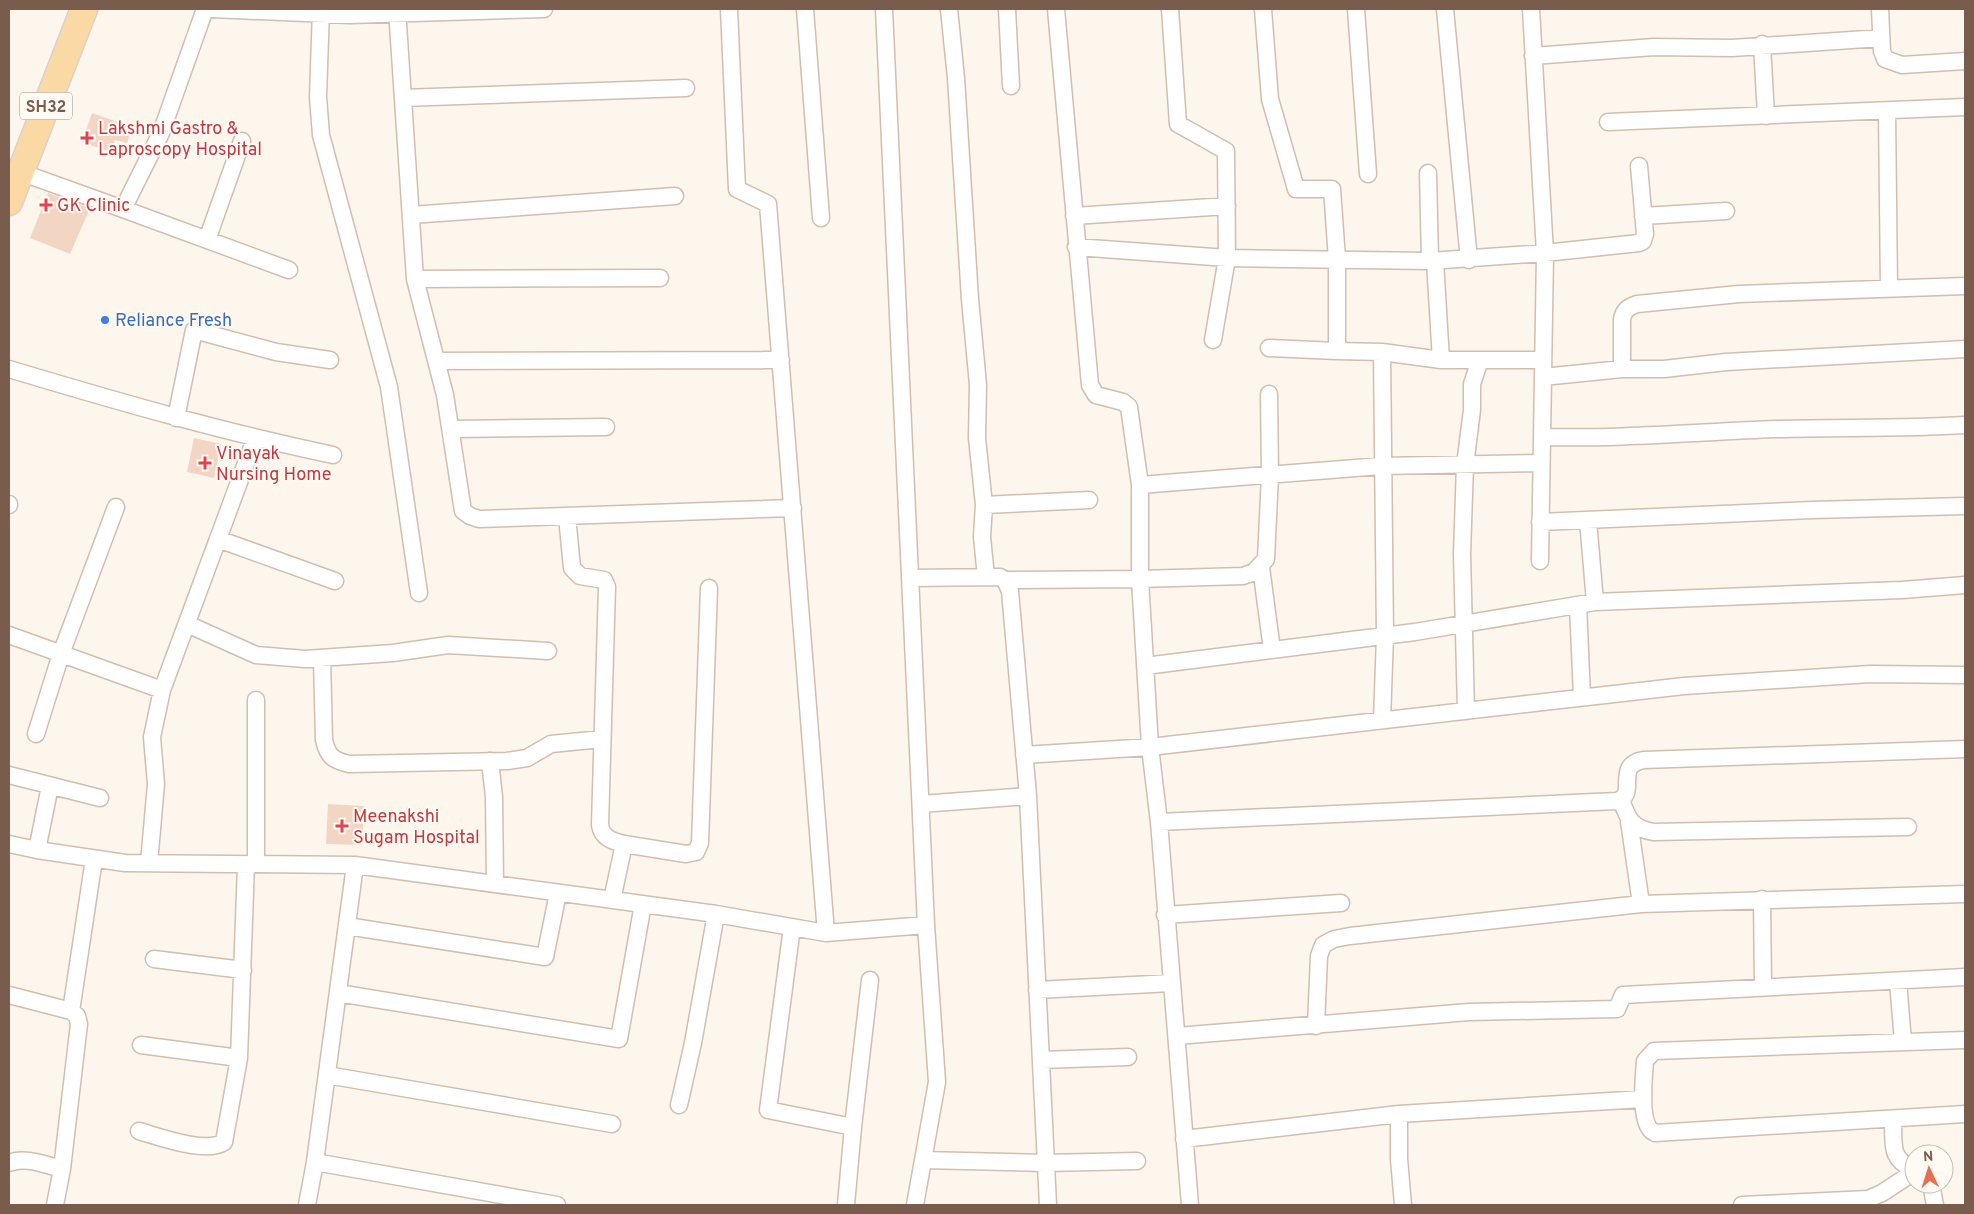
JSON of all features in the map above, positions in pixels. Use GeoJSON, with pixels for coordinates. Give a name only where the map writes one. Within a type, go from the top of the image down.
{"type":"FeatureCollection","features":[{"type":"Feature","properties":{"kind":"main road","name":"SH32"},"geometry":{"type":"LineString","coordinates":[[9,202],[84,9]]}},
{"type":"Feature","properties":{"kind":"street"},"geometry":{"type":"LineString","coordinates":[[122,209],[161,133],[206,9]]}},
{"type":"Feature","properties":{"kind":"street"},"geometry":{"type":"LineString","coordinates":[[212,9],[321,11],[544,9]]}},
{"type":"Feature","properties":{"kind":"street"},"geometry":{"type":"LineString","coordinates":[[729,9],[737,189],[768,204],[826,933]]}},
{"type":"Feature","properties":{"kind":"street"},"geometry":{"type":"LineString","coordinates":[[805,9],[821,218]]}},
{"type":"Feature","properties":{"kind":"street"},"geometry":{"type":"LineString","coordinates":[[884,9],[920,804],[937,1082],[915,1205]]}},
{"type":"Feature","properties":{"kind":"street"},"geometry":{"type":"LineString","coordinates":[[949,9],[956,78],[970,299],[978,385],[977,438],[984,504],[982,537],[986,577]]}},
{"type":"Feature","properties":{"kind":"street"},"geometry":{"type":"LineString","coordinates":[[1007,9],[1011,86]]}},
{"type":"Feature","properties":{"kind":"street"},"geometry":{"type":"LineString","coordinates":[[1056,9],[1076,247],[1090,385],[1096,395],[1123,402],[1129,407],[1140,485],[1140,579],[1150,747],[1159,822],[1190,1205]]}},
{"type":"Feature","properties":{"kind":"street"},"geometry":{"type":"LineString","coordinates":[[1170,9],[1178,124],[1226,151],[1227,258],[1213,340]]}},
{"type":"Feature","properties":{"kind":"street"},"geometry":{"type":"LineString","coordinates":[[1263,9],[1270,100],[1296,189],[1332,189],[1337,259],[1337,351]]}},
{"type":"Feature","properties":{"kind":"street"},"geometry":{"type":"LineString","coordinates":[[1356,9],[1368,174]]}},
{"type":"Feature","properties":{"kind":"street"},"geometry":{"type":"LineString","coordinates":[[1445,9],[1470,260]]}},
{"type":"Feature","properties":{"kind":"street"},"geometry":{"type":"LineString","coordinates":[[1531,9],[1545,254],[1540,561]]}},
{"type":"Feature","properties":{"kind":"street"},"geometry":{"type":"LineString","coordinates":[[1880,9],[1882,51],[1885,59],[1891,63],[1902,65],[1965,61]]}},
{"type":"Feature","properties":{"kind":"street"},"geometry":{"type":"LineString","coordinates":[[321,11],[318,97],[321,135],[389,387],[419,593]]}},
{"type":"Feature","properties":{"kind":"street"},"geometry":{"type":"LineString","coordinates":[[397,11],[415,279],[437,361],[452,429],[460,501],[463,510],[470,516],[479,519],[793,508]]}},
{"type":"Feature","properties":{"kind":"street"},"geometry":{"type":"LineString","coordinates":[[1533,56],[1654,47],[1732,48],[1762,44],[1881,38]]}},
{"type":"Feature","properties":{"kind":"street"},"geometry":{"type":"LineString","coordinates":[[1762,44],[1766,116]]}},
{"type":"Feature","properties":{"kind":"street"},"geometry":{"type":"LineString","coordinates":[[403,98],[686,88]]}},
{"type":"Feature","properties":{"kind":"street"},"geometry":{"type":"LineString","coordinates":[[1608,122],[1965,107]]}},
{"type":"Feature","properties":{"kind":"street"},"geometry":{"type":"LineString","coordinates":[[1886,111],[1889,289]]}},
{"type":"Feature","properties":{"kind":"street"},"geometry":{"type":"LineString","coordinates":[[206,240],[242,142]]}},
{"type":"Feature","properties":{"kind":"street"},"geometry":{"type":"LineString","coordinates":[[1076,247],[1227,258],[1433,261],[1545,254],[1639,243],[1644,238],[1639,166]]}},
{"type":"Feature","properties":{"kind":"street"},"geometry":{"type":"LineString","coordinates":[[20,172],[289,270]]}},
{"type":"Feature","properties":{"kind":"street"},"geometry":{"type":"LineString","coordinates":[[1428,173],[1441,360]]}},
{"type":"Feature","properties":{"kind":"street"},"geometry":{"type":"LineString","coordinates":[[411,215],[675,196]]}},
{"type":"Feature","properties":{"kind":"street"},"geometry":{"type":"LineString","coordinates":[[1074,216],[1227,206]]}},
{"type":"Feature","properties":{"kind":"street"},"geometry":{"type":"LineString","coordinates":[[1643,216],[1726,211]]}},
{"type":"Feature","properties":{"kind":"street"},"geometry":{"type":"LineString","coordinates":[[415,279],[660,278]]}},
{"type":"Feature","properties":{"kind":"street"},"geometry":{"type":"LineString","coordinates":[[1622,369],[1623,312],[1628,307],[1637,304],[1739,294],[1965,286]]}},
{"type":"Feature","properties":{"kind":"street"},"geometry":{"type":"LineString","coordinates":[[176,418],[194,330],[276,352],[330,360]]}},
{"type":"Feature","properties":{"kind":"street"},"geometry":{"type":"LineString","coordinates":[[1269,348],[1382,352],[1441,360],[1543,360]]}},
{"type":"Feature","properties":{"kind":"street"},"geometry":{"type":"LineString","coordinates":[[1542,377],[1622,369],[1664,369],[1726,362],[1965,350]]}},
{"type":"Feature","properties":{"kind":"street"},"geometry":{"type":"LineString","coordinates":[[1382,352],[1385,636],[1382,720]]}},
{"type":"Feature","properties":{"kind":"street"},"geometry":{"type":"LineString","coordinates":[[437,361],[781,360]]}},
{"type":"Feature","properties":{"kind":"street"},"geometry":{"type":"LineString","coordinates":[[1466,711],[1462,554],[1465,465],[1472,410],[1472,384],[1480,360]]}},
{"type":"Feature","properties":{"kind":"street"},"geometry":{"type":"LineString","coordinates":[[9,369],[176,418],[333,455]]}},
{"type":"Feature","properties":{"kind":"street"},"geometry":{"type":"LineString","coordinates":[[910,578],[986,577],[1005,580],[1140,579],[1243,576],[1254,572],[1261,567],[1266,559],[1270,475],[1269,394]]}},
{"type":"Feature","properties":{"kind":"street"},"geometry":{"type":"LineString","coordinates":[[1542,438],[1646,437],[1776,429],[1917,428],[1965,425]]}},
{"type":"Feature","properties":{"kind":"street"},"geometry":{"type":"LineString","coordinates":[[452,429],[606,427]]}},
{"type":"Feature","properties":{"kind":"street"},"geometry":{"type":"LineString","coordinates":[[149,863],[156,784],[152,737],[162,690],[255,438]]}},
{"type":"Feature","properties":{"kind":"street"},"geometry":{"type":"LineString","coordinates":[[1140,485],[1382,466],[1541,463]]}},
{"type":"Feature","properties":{"kind":"street"},"geometry":{"type":"LineString","coordinates":[[984,504],[1089,500]]}},
{"type":"Feature","properties":{"kind":"street"},"geometry":{"type":"LineString","coordinates":[[1540,522],[1812,510],[1965,506]]}},
{"type":"Feature","properties":{"kind":"street"},"geometry":{"type":"LineString","coordinates":[[36,734],[61,654],[116,507]]}},
{"type":"Feature","properties":{"kind":"street"},"geometry":{"type":"LineString","coordinates":[[567,516],[572,568],[580,576],[604,580],[607,587],[601,832],[612,841],[686,854],[696,852],[700,843],[709,588]]}},
{"type":"Feature","properties":{"kind":"street"},"geometry":{"type":"LineString","coordinates":[[1588,520],[1595,602]]}},
{"type":"Feature","properties":{"kind":"street"},"geometry":{"type":"LineString","coordinates":[[218,539],[335,581]]}},
{"type":"Feature","properties":{"kind":"street"},"geometry":{"type":"LineString","coordinates":[[1261,567],[1272,650]]}},
{"type":"Feature","properties":{"kind":"street"},"geometry":{"type":"LineString","coordinates":[[1005,580],[1010,591],[1028,796],[1048,1205]]}},
{"type":"Feature","properties":{"kind":"street"},"geometry":{"type":"LineString","coordinates":[[1145,666],[1385,636],[1595,602],[1902,590],[1965,585]]}},
{"type":"Feature","properties":{"kind":"street"},"geometry":{"type":"LineString","coordinates":[[1578,605],[1582,697]]}},
{"type":"Feature","properties":{"kind":"street"},"geometry":{"type":"LineString","coordinates":[[187,624],[256,654],[304,659],[393,653],[448,645],[548,651]]}},
{"type":"Feature","properties":{"kind":"street"},"geometry":{"type":"LineString","coordinates":[[9,635],[162,690]]}},
{"type":"Feature","properties":{"kind":"street"},"geometry":{"type":"LineString","coordinates":[[322,658],[324,740],[330,758],[350,764],[490,761],[527,758],[551,744],[602,739]]}},
{"type":"Feature","properties":{"kind":"street"},"geometry":{"type":"LineString","coordinates":[[1024,755],[1150,747],[1684,686],[1870,674],[1965,675]]}},
{"type":"Feature","properties":{"kind":"street"},"geometry":{"type":"LineString","coordinates":[[140,1130],[177,1142],[214,1147],[224,1142],[239,1058],[251,865],[256,700]]}},
{"type":"Feature","properties":{"kind":"street"},"geometry":{"type":"LineString","coordinates":[[1621,800],[1626,792],[1628,767],[1632,763],[1644,760],[1965,749]]}},
{"type":"Feature","properties":{"kind":"street"},"geometry":{"type":"LineString","coordinates":[[490,761],[494,797],[495,884]]}},
{"type":"Feature","properties":{"kind":"street"},"geometry":{"type":"LineString","coordinates":[[9,776],[100,798]]}},
{"type":"Feature","properties":{"kind":"street"},"geometry":{"type":"LineString","coordinates":[[37,850],[50,786]]}},
{"type":"Feature","properties":{"kind":"street"},"geometry":{"type":"LineString","coordinates":[[920,804],[1028,796]]}},
{"type":"Feature","properties":{"kind":"street"},"geometry":{"type":"LineString","coordinates":[[1159,822],[1621,800]]}},
{"type":"Feature","properties":{"kind":"street"},"geometry":{"type":"LineString","coordinates":[[1621,800],[1628,821],[1641,904]]}},
{"type":"Feature","properties":{"kind":"street"},"geometry":{"type":"LineString","coordinates":[[1628,821],[1636,827],[1654,832],[1908,827]]}},
{"type":"Feature","properties":{"kind":"street"},"geometry":{"type":"LineString","coordinates":[[9,844],[94,859],[149,863],[355,865],[716,914],[826,933],[926,925]]}},
{"type":"Feature","properties":{"kind":"street"},"geometry":{"type":"LineString","coordinates":[[612,900],[624,844]]}},
{"type":"Feature","properties":{"kind":"street"},"geometry":{"type":"LineString","coordinates":[[71,1011],[94,859]]}},
{"type":"Feature","properties":{"kind":"street"},"geometry":{"type":"LineString","coordinates":[[307,1205],[315,1162],[355,865]]}},
{"type":"Feature","properties":{"kind":"street"},"geometry":{"type":"LineString","coordinates":[[346,926],[545,957],[558,893]]}},
{"type":"Feature","properties":{"kind":"street"},"geometry":{"type":"LineString","coordinates":[[1316,1026],[1319,956],[1324,945],[1334,939],[1641,904],[1965,894]]}},
{"type":"Feature","properties":{"kind":"street"},"geometry":{"type":"LineString","coordinates":[[1762,899],[1763,988]]}},
{"type":"Feature","properties":{"kind":"street"},"geometry":{"type":"LineString","coordinates":[[1166,915],[1341,903]]}},
{"type":"Feature","properties":{"kind":"street"},"geometry":{"type":"LineString","coordinates":[[338,993],[619,1039],[643,904]]}},
{"type":"Feature","properties":{"kind":"street"},"geometry":{"type":"LineString","coordinates":[[679,1105],[693,1043],[716,914]]}},
{"type":"Feature","properties":{"kind":"street"},"geometry":{"type":"LineString","coordinates":[[792,927],[768,1110],[854,1127]]}},
{"type":"Feature","properties":{"kind":"street"},"geometry":{"type":"LineString","coordinates":[[154,959],[243,970]]}},
{"type":"Feature","properties":{"kind":"street"},"geometry":{"type":"LineString","coordinates":[[1177,1036],[1469,1012],[1617,1009],[1623,994],[1965,977]]}},
{"type":"Feature","properties":{"kind":"street"},"geometry":{"type":"LineString","coordinates":[[846,1205],[870,980]]}},
{"type":"Feature","properties":{"kind":"street"},"geometry":{"type":"LineString","coordinates":[[1898,981],[1903,1042]]}},
{"type":"Feature","properties":{"kind":"street"},"geometry":{"type":"LineString","coordinates":[[1038,990],[1172,983]]}},
{"type":"Feature","properties":{"kind":"street"},"geometry":{"type":"LineString","coordinates":[[9,995],[71,1011],[77,1016],[79,1033],[64,1158],[55,1205]]}},
{"type":"Feature","properties":{"kind":"street"},"geometry":{"type":"LineString","coordinates":[[1965,1040],[1654,1051],[1645,1060],[1643,1099],[1647,1127],[1654,1133],[1893,1120],[1965,1114]]}},
{"type":"Feature","properties":{"kind":"street"},"geometry":{"type":"LineString","coordinates":[[141,1045],[239,1058]]}},
{"type":"Feature","properties":{"kind":"street"},"geometry":{"type":"LineString","coordinates":[[1041,1060],[1128,1057]]}},
{"type":"Feature","properties":{"kind":"street"},"geometry":{"type":"LineString","coordinates":[[327,1075],[612,1124]]}},
{"type":"Feature","properties":{"kind":"street"},"geometry":{"type":"LineString","coordinates":[[1184,1139],[1399,1114],[1643,1099]]}},
{"type":"Feature","properties":{"kind":"street"},"geometry":{"type":"LineString","coordinates":[[1399,1114],[1398,1159],[1403,1205]]}},
{"type":"Feature","properties":{"kind":"street"},"geometry":{"type":"LineString","coordinates":[[1893,1120],[1895,1156],[1904,1166]]}},
{"type":"Feature","properties":{"kind":"street"},"geometry":{"type":"LineString","coordinates":[[9,1163],[18,1160],[64,1158]]}},
{"type":"Feature","properties":{"kind":"street"},"geometry":{"type":"LineString","coordinates":[[923,1160],[1046,1163],[1137,1161]]}},
{"type":"Feature","properties":{"kind":"street"},"geometry":{"type":"LineString","coordinates":[[315,1162],[557,1205]]}},
{"type":"Feature","properties":{"kind":"street"},"geometry":{"type":"LineString","coordinates":[[1742,1205],[1868,1199],[1904,1177]]}},
{"type":"Feature","properties":{"kind":"building"},"geometry":{"type":"Polygon","coordinates":[[[92,113],[132,127],[127,143],[115,140],[111,152],[82,142],[92,113]]]}},
{"type":"Feature","properties":{"kind":"building"},"geometry":{"type":"Polygon","coordinates":[[[48,193],[90,208],[70,254],[30,238],[48,193]]]}},
{"type":"Feature","properties":{"kind":"building"},"geometry":{"type":"Polygon","coordinates":[[[194,438],[221,444],[214,478],[187,472],[194,438]]]}},
{"type":"Feature","properties":{"kind":"building"},"geometry":{"type":"Polygon","coordinates":[[[328,804],[364,806],[362,845],[326,844],[328,804]]]}},
{"type":"Feature","properties":{"kind":"place","name":"Lakshmi Gastro & Laproscopy Hospital"},"geometry":{"type":"Point","coordinates":[87,138]}},
{"type":"Feature","properties":{"kind":"place","name":"GK Clinic"},"geometry":{"type":"Point","coordinates":[46,205]}},
{"type":"Feature","properties":{"kind":"place","name":"Reliance Fresh"},"geometry":{"type":"Point","coordinates":[105,320]}},
{"type":"Feature","properties":{"kind":"place","name":"Vinayak Nursing Home"},"geometry":{"type":"Point","coordinates":[205,463]}},
{"type":"Feature","properties":{"kind":"place","name":"Meenakshi Sugam Hospital"},"geometry":{"type":"Point","coordinates":[342,826]}}]}
